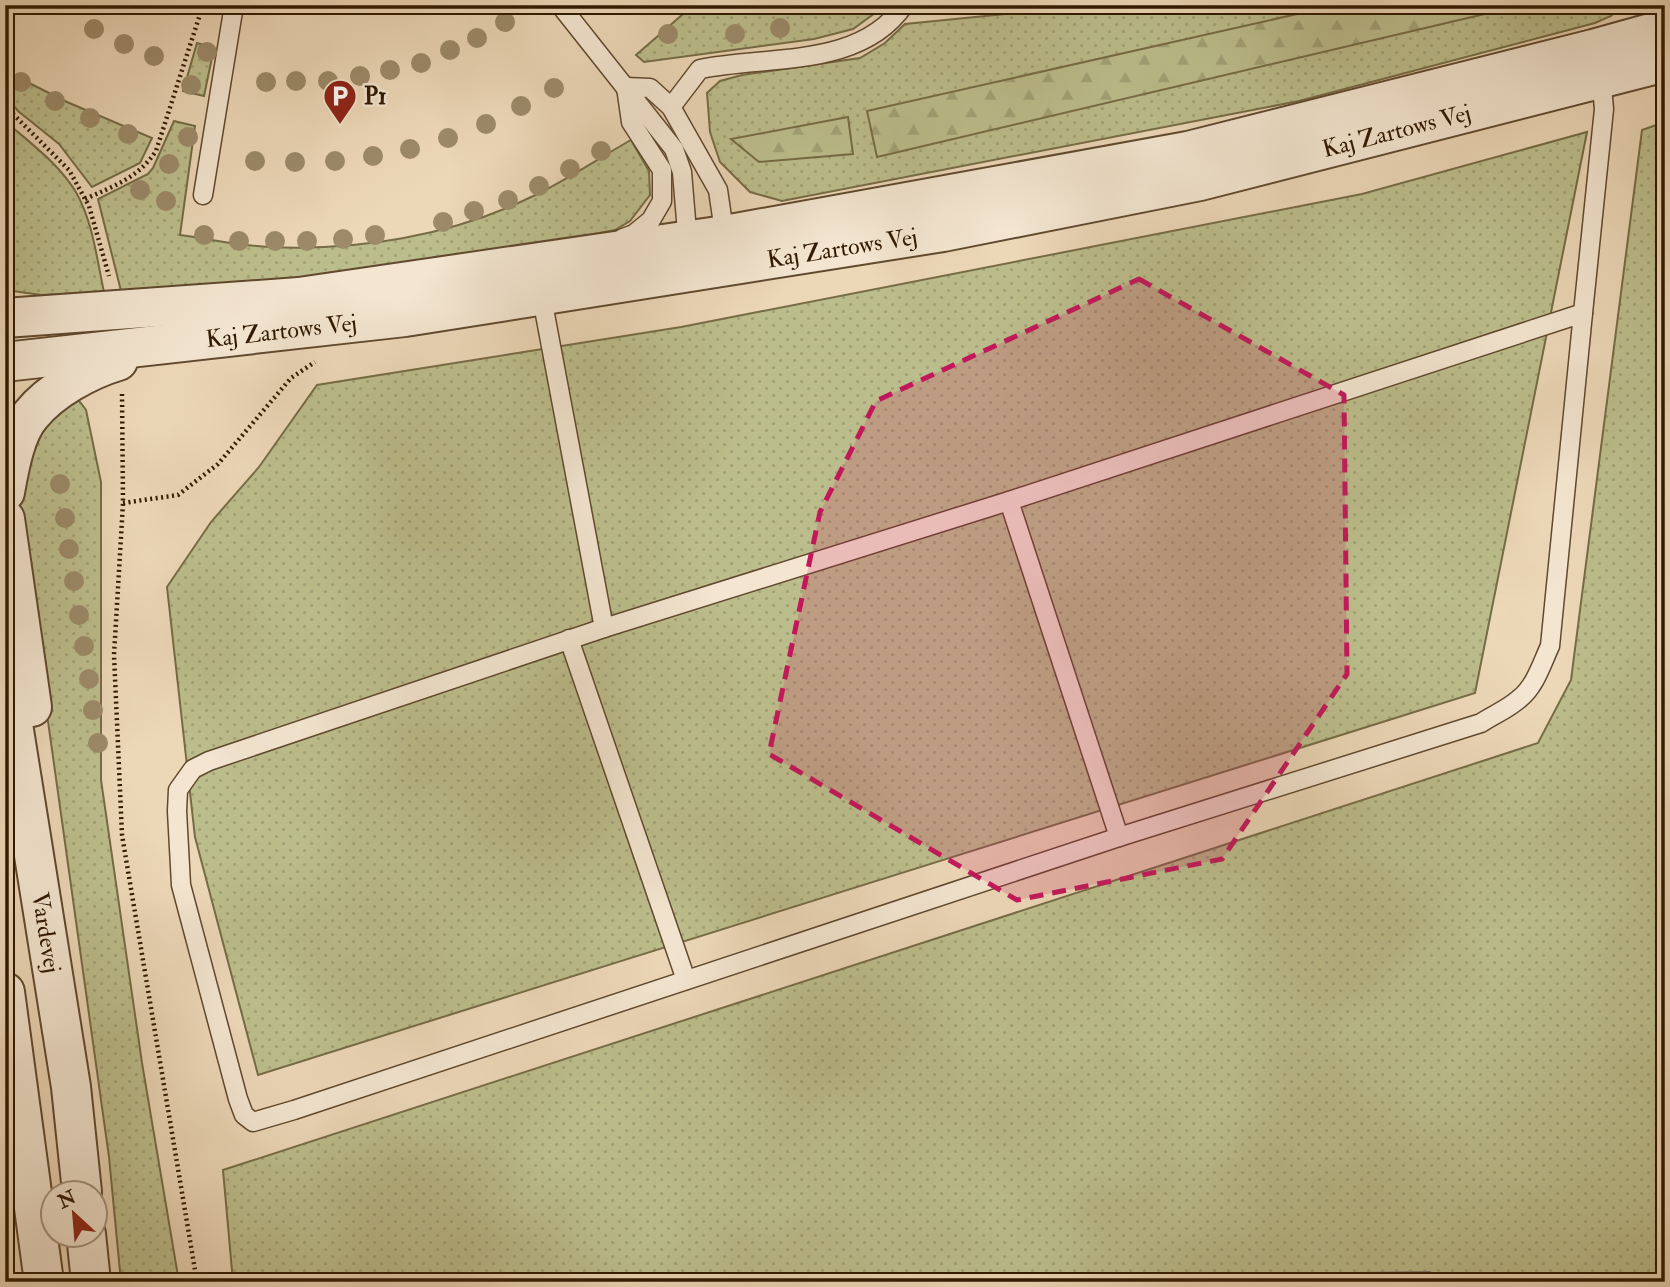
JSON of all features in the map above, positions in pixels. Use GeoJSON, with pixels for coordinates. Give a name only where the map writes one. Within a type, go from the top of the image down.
{"type":"FeatureCollection","features":[{"type":"Feature","properties":{"kind":"street","name":"Kaj Zartows Vej"},"geometry":{"type":"LineString","coordinates":[[1597,64],[1665,29]]}},
{"type":"Feature","properties":{"kind":"street","name":"Kaj Zartows Vej"},"geometry":{"type":"LineString","coordinates":[[5,362],[405,317],[538,279],[727,251],[1597,64],[1665,62]]}},
{"type":"Feature","properties":{"kind":"street","name":"Kaj Zartows Vej"},"geometry":{"type":"LineString","coordinates":[[5,318],[299,297],[497,269],[538,279]]}},
{"type":"Feature","properties":{"kind":"street"},"geometry":{"type":"LineString","coordinates":[[5,492],[10,459],[29,416],[63,387],[98,367],[183,341]]}},
{"type":"Feature","properties":{"kind":"street"},"geometry":{"type":"LineString","coordinates":[[5,519],[50,841],[36,873]]}},
{"type":"Feature","properties":{"kind":"street","name":"Vardevej"},"geometry":{"type":"LineString","coordinates":[[5,674],[71,1087],[81,1178]]}},
{"type":"Feature","properties":{"kind":"street"},"geometry":{"type":"LineString","coordinates":[[5,992],[44,1282]]}},
{"type":"Feature","properties":{"kind":"street"},"geometry":{"type":"LineString","coordinates":[[87,1248],[91,1282]]}},
{"type":"Feature","properties":{"kind":"lane"},"geometry":{"type":"LineString","coordinates":[[203,195],[234,5]]}},
{"type":"Feature","properties":{"kind":"lane"},"geometry":{"type":"LineString","coordinates":[[560,5],[674,149],[682,172],[689,257]]}},
{"type":"Feature","properties":{"kind":"lane"},"geometry":{"type":"LineString","coordinates":[[671,107],[700,69],[731,63],[831,54],[885,27],[893,21],[904,5]]}},
{"type":"Feature","properties":{"kind":"lane"},"geometry":{"type":"LineString","coordinates":[[1583,313],[1009,501],[569,639],[209,761],[193,769],[178,790],[181,885],[244,1115],[253,1122],[268,1118],[1119,837],[1481,723],[1521,698],[1536,676],[1550,646],[1604,109],[1597,64]]}},
{"type":"Feature","properties":{"kind":"lane"},"geometry":{"type":"LineString","coordinates":[[626,87],[650,88],[671,107],[718,190],[727,251]]}},
{"type":"Feature","properties":{"kind":"lane"},"geometry":{"type":"LineString","coordinates":[[497,269],[524,255],[616,240],[634,234],[651,220],[662,201],[662,170],[631,122],[626,87]]}},
{"type":"Feature","properties":{"kind":"lane"},"geometry":{"type":"LineString","coordinates":[[538,279],[604,628]]}},
{"type":"Feature","properties":{"kind":"lane"},"geometry":{"type":"LineString","coordinates":[[1009,501],[1119,837]]}},
{"type":"Feature","properties":{"kind":"lane"},"geometry":{"type":"LineString","coordinates":[[569,639],[686,980]]}},
{"type":"Feature","properties":{"kind":"path"},"geometry":{"type":"LineString","coordinates":[[85,199],[131,177],[145,167],[156,151],[203,5]]}},
{"type":"Feature","properties":{"kind":"path"},"geometry":{"type":"LineString","coordinates":[[5,106],[69,170],[85,199],[109,276]]}},
{"type":"Feature","properties":{"kind":"path"},"geometry":{"type":"LineString","coordinates":[[122,393],[123,503],[114,655],[122,835],[197,1282]]}},
{"type":"Feature","properties":{"kind":"highlighted area"},"geometry":{"type":"Polygon","coordinates":[[[1139,279],[1344,395],[1347,674],[1222,859],[1017,900],[769,754],[820,512],[876,401],[1139,279]]]}},
{"type":"Feature","properties":{"kind":"green space"},"geometry":{"type":"Polygon","coordinates":[[[690,5],[886,5],[853,29],[814,39],[644,62],[636,55],[690,5]]]}},
{"type":"Feature","properties":{"kind":"green space"},"geometry":{"type":"Polygon","coordinates":[[[1096,5],[1622,5],[1611,16],[1595,23],[1299,101],[782,201],[750,192],[720,162],[710,132],[707,93],[720,81],[742,75],[860,58],[885,43],[905,24],[1096,5]]]}},
{"type":"Feature","properties":{"kind":"green space"},"geometry":{"type":"Polygon","coordinates":[[[1337,5],[1523,5],[877,157],[867,111],[1337,5]]]}},
{"type":"Feature","properties":{"kind":"green space"},"geometry":{"type":"Polygon","coordinates":[[[197,43],[214,48],[204,96],[183,91],[197,43]]]}},
{"type":"Feature","properties":{"kind":"green space"},"geometry":{"type":"Polygon","coordinates":[[[5,71],[67,102],[152,138],[140,163],[92,187],[59,144],[18,111],[5,95],[5,71]]]}},
{"type":"Feature","properties":{"kind":"green space"},"geometry":{"type":"Polygon","coordinates":[[[848,117],[853,154],[759,162],[731,139],[848,117]]]}},
{"type":"Feature","properties":{"kind":"green space"},"geometry":{"type":"Polygon","coordinates":[[[5,121],[53,164],[77,194],[91,229],[104,292],[41,295],[5,290],[5,121]]]}},
{"type":"Feature","properties":{"kind":"green space"},"geometry":{"type":"Polygon","coordinates":[[[174,121],[195,126],[180,235],[225,242],[303,248],[369,243],[435,231],[499,211],[529,198],[631,140],[649,171],[650,195],[630,221],[615,230],[567,240],[276,282],[121,291],[98,199],[148,174],[174,121]]]}},
{"type":"Feature","properties":{"kind":"green space"},"geometry":{"type":"Polygon","coordinates":[[[1665,122],[1665,1282],[233,1282],[223,1170],[1538,743],[1571,680],[1642,130],[1665,122]]]}},
{"type":"Feature","properties":{"kind":"green space"},"geometry":{"type":"Polygon","coordinates":[[[1587,132],[1475,693],[258,1075],[195,837],[167,587],[211,522],[259,467],[317,385],[681,327],[1362,194],[1587,132]]]}},
{"type":"Feature","properties":{"kind":"green space"},"geometry":{"type":"Polygon","coordinates":[[[77,398],[86,410],[101,482],[101,780],[142,1063],[179,1282],[121,1282],[109,1157],[19,514],[24,473],[44,428],[77,398]]]}},
{"type":"Feature","properties":{"kind":"water"},"geometry":{"type":"Polygon","coordinates":[[[1430,1272],[1440,1282],[1343,1282],[1357,1273],[1430,1272]]]}},
{"type":"Feature","properties":{"kind":"place","name":"P1"},"geometry":{"type":"Point","coordinates":[340,126]}}]}
